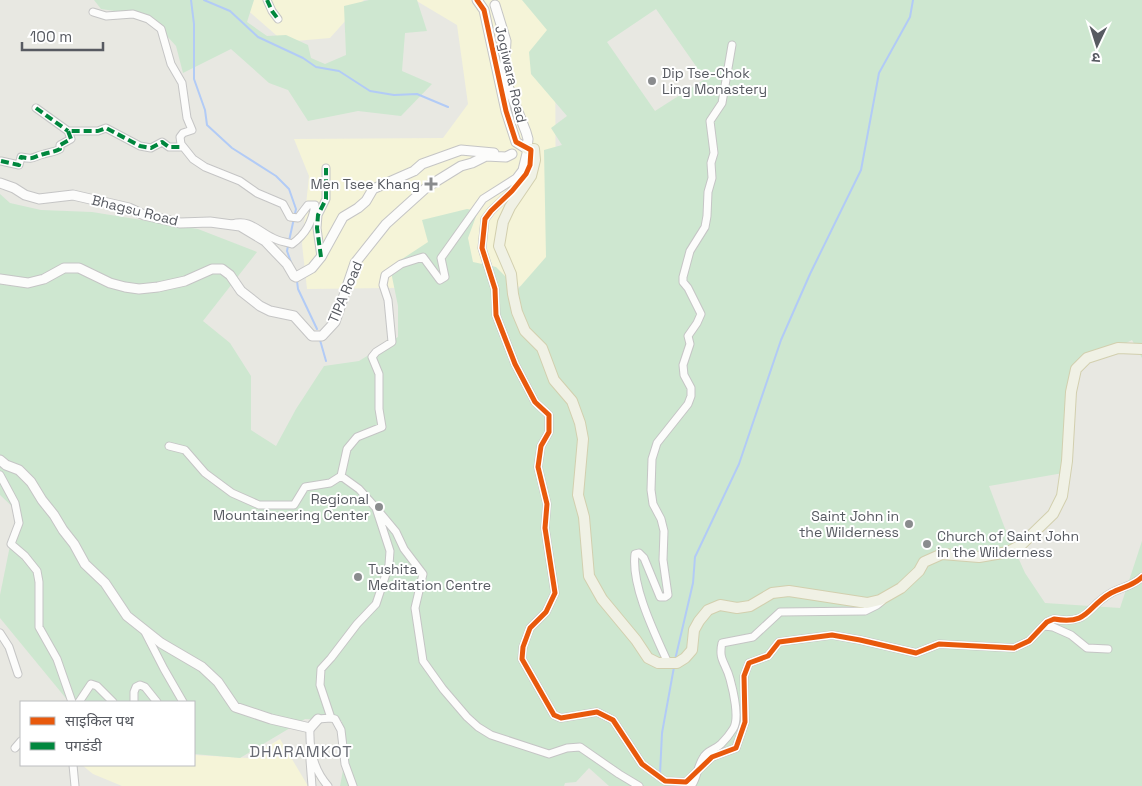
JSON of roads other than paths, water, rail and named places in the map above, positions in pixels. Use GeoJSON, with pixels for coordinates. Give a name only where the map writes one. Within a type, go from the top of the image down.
{"type":"FeatureCollection","features":[{"type":"Feature","properties":{"kind":"main road"},"geometry":{"type":"LineString","coordinates":[[528,149],[534,149],[535,153],[531,176],[506,215],[499,246],[511,274],[512,294],[525,331],[542,348],[554,380],[572,401],[580,422],[583,440],[578,495],[584,517],[589,576],[602,599],[636,640],[648,658],[658,663],[672,663],[685,658],[692,650],[694,630],[699,621],[708,610],[720,605],[737,608],[750,606],[772,593],[789,592],[867,603],[880,600],[901,588],[919,571],[924,562],[942,554],[979,557],[1008,552],[1021,545],[1053,514],[1062,496],[1067,461],[1071,392],[1076,369],[1087,358],[1118,348],[1142,349]]}},
{"type":"Feature","properties":{"kind":"street"},"geometry":{"type":"LineString","coordinates":[[267,0],[278,19]]}},
{"type":"Feature","properties":{"kind":"street","name":"Jogiwara Road"},"geometry":{"type":"LineString","coordinates":[[476,0],[484,10],[503,97],[516,142],[528,149]]}},
{"type":"Feature","properties":{"kind":"street"},"geometry":{"type":"LineString","coordinates":[[484,10],[494,2],[504,0]]}},
{"type":"Feature","properties":{"kind":"street"},"geometry":{"type":"LineString","coordinates":[[169,446],[185,450],[192,460],[220,485],[259,506],[294,505],[305,487],[330,483],[341,476],[347,449],[357,437],[382,427],[379,408],[379,374],[372,357],[376,352],[392,342],[388,300],[383,285],[385,275],[400,264],[423,257],[440,280],[445,277],[441,258],[483,199],[516,178],[522,170],[528,149],[526,132],[504,76],[506,41],[494,2]]}},
{"type":"Feature","properties":{"kind":"street"},"geometry":{"type":"LineString","coordinates":[[93,12],[106,16],[133,14],[148,19],[161,29],[171,64],[182,83],[187,118],[192,130],[183,133],[180,137],[183,147],[193,159],[205,167],[240,181],[257,193],[283,204],[293,218],[298,218],[308,205],[315,206],[314,214],[303,236],[289,243],[283,240],[275,240],[250,223],[240,222],[232,224]]}},
{"type":"Feature","properties":{"kind":"street"},"geometry":{"type":"LineString","coordinates":[[672,663],[654,632],[641,598],[634,562],[635,554],[639,553],[644,558],[660,597],[668,595],[663,560],[664,531],[652,497],[650,479],[652,459],[657,443],[688,404],[692,396],[691,388],[684,375],[683,365],[690,344],[688,336],[698,323],[701,314],[683,282],[683,277],[690,251],[705,227],[708,192],[712,178],[710,162],[714,153],[710,121],[722,103],[732,45]]}},
{"type":"Feature","properties":{"kind":"street"},"geometry":{"type":"LineString","coordinates":[[1,161],[19,165],[20,157],[36,158],[42,154],[53,152],[60,149],[60,145],[71,139],[68,131],[36,108]]}},
{"type":"Feature","properties":{"kind":"street"},"geometry":{"type":"LineString","coordinates":[[68,131],[98,131],[106,128],[140,146],[151,148],[162,142],[169,147],[183,147]]}},
{"type":"Feature","properties":{"kind":"street"},"geometry":{"type":"LineString","coordinates":[[528,149],[531,150],[530,165],[526,174],[485,219],[482,248],[495,288],[496,314],[515,364],[535,402],[549,415],[549,432],[541,446],[538,466],[547,504],[544,528],[555,593],[546,612],[530,628],[522,659],[554,715],[562,718],[597,712],[613,720],[642,764],[663,780],[686,782],[712,758],[736,748],[745,722],[744,676],[749,662],[768,656],[779,642],[832,635],[916,653],[939,644],[1014,648],[1030,641],[1044,626],[1054,619],[1075,620],[1087,614],[1110,594],[1137,583],[1142,577]]}},
{"type":"Feature","properties":{"kind":"street","name":"Bhagsu Road"},"geometry":{"type":"LineString","coordinates":[[0,183],[14,188],[25,195],[39,199],[73,195],[129,208],[144,215],[180,223],[210,222],[232,224],[247,230],[265,241],[287,264],[294,276],[301,275],[312,268],[321,257],[343,217],[366,201],[373,188],[414,171],[422,164],[461,150],[484,151],[504,155],[519,154],[528,149]]}},
{"type":"Feature","properties":{"kind":"street","name":"TIPA Road"},"geometry":{"type":"LineString","coordinates":[[0,279],[28,284],[44,279],[64,268],[79,268],[110,283],[139,289],[185,281],[212,269],[222,269],[230,275],[241,291],[260,306],[270,311],[294,316],[312,336],[322,336],[335,322],[355,263],[386,224],[427,187],[461,166],[472,164],[486,156],[506,157],[512,154]]}},
{"type":"Feature","properties":{"kind":"street"},"geometry":{"type":"LineString","coordinates":[[321,257],[317,228],[318,215],[326,199],[326,168]]}},
{"type":"Feature","properties":{"kind":"street"},"geometry":{"type":"LineString","coordinates":[[0,460],[6,466],[19,470],[31,482],[62,530],[74,544],[85,564],[105,583],[127,616],[161,643],[202,668],[218,682],[236,707],[271,719],[310,728]]}},
{"type":"Feature","properties":{"kind":"street"},"geometry":{"type":"LineString","coordinates":[[0,475],[15,503],[19,523],[11,544],[25,556],[37,571],[40,627],[57,659],[72,701]]}},
{"type":"Feature","properties":{"kind":"street"},"geometry":{"type":"LineString","coordinates":[[341,476],[358,489],[376,508],[396,532],[404,549],[423,574],[415,608],[423,661],[443,689],[478,728],[491,736],[549,754],[567,748],[580,747],[639,786]]}},
{"type":"Feature","properties":{"kind":"street"},"geometry":{"type":"LineString","coordinates":[[330,718],[320,685],[321,669],[357,624],[376,604],[389,564],[390,551],[376,508]]}},
{"type":"Feature","properties":{"kind":"street"},"geometry":{"type":"LineString","coordinates":[[691,786],[695,782],[695,773],[703,757],[709,750],[719,746],[735,728],[735,701],[730,678],[720,654],[722,643],[753,637],[780,612],[865,611],[877,605],[888,595]]}},
{"type":"Feature","properties":{"kind":"street"},"geometry":{"type":"LineString","coordinates":[[1044,626],[1053,627],[1071,634],[1087,648],[1108,650]]}},
{"type":"Feature","properties":{"kind":"street"},"geometry":{"type":"LineString","coordinates":[[144,628],[182,701]]}},
{"type":"Feature","properties":{"kind":"street"},"geometry":{"type":"LineString","coordinates":[[0,634],[9,647],[18,674]]}},
{"type":"Feature","properties":{"kind":"street"},"geometry":{"type":"LineString","coordinates":[[79,701],[91,684],[97,686],[112,701]]}},
{"type":"Feature","properties":{"kind":"street"},"geometry":{"type":"LineString","coordinates":[[134,701],[134,692],[136,687],[140,685],[145,687],[156,701]]}},
{"type":"Feature","properties":{"kind":"street"},"geometry":{"type":"LineString","coordinates":[[312,786],[310,728],[318,719],[330,718],[335,719],[341,730],[345,764],[353,786]]}},
{"type":"Feature","properties":{"kind":"street"},"geometry":{"type":"LineString","coordinates":[[310,740],[313,763],[328,786]]}},
{"type":"Feature","properties":{"kind":"street"},"geometry":{"type":"LineString","coordinates":[[15,748],[20,742]]}},
{"type":"Feature","properties":{"kind":"street"},"geometry":{"type":"LineString","coordinates":[[72,766],[75,786]]}},
{"type":"Feature","properties":{"kind":"waterway"},"geometry":{"type":"LineString","coordinates":[[191,0],[194,24],[194,79],[205,110],[207,125],[232,148],[276,176],[289,189],[296,209],[289,241]]}},
{"type":"Feature","properties":{"kind":"waterway"},"geometry":{"type":"LineString","coordinates":[[204,0],[230,11],[258,37],[303,58],[316,67],[339,71],[370,91],[394,95],[417,94],[448,107]]}},
{"type":"Feature","properties":{"kind":"waterway"},"geometry":{"type":"LineString","coordinates":[[675,660],[693,583],[695,557],[739,464],[781,340],[810,274],[861,170],[879,73],[910,17],[913,0]]}},
{"type":"Feature","properties":{"kind":"waterway"},"geometry":{"type":"LineString","coordinates":[[288,246],[287,251],[292,265]]}},
{"type":"Feature","properties":{"kind":"waterway"},"geometry":{"type":"LineString","coordinates":[[297,281],[298,289],[317,329]]}},
{"type":"Feature","properties":{"kind":"waterway"},"geometry":{"type":"LineString","coordinates":[[320,340],[326,361]]}},
{"type":"Feature","properties":{"kind":"waterway"},"geometry":{"type":"LineString","coordinates":[[660,774],[662,733],[674,667]]}},
{"type":"Feature","properties":{"kind":"place","name":"Dip Tse-Chok Ling Monastery"},"geometry":{"type":"Point","coordinates":[652,81]}},
{"type":"Feature","properties":{"kind":"place","name":"Men Tsee Khang"},"geometry":{"type":"Point","coordinates":[431,184]}},
{"type":"Feature","properties":{"kind":"place","name":"Regional Mountaineering Center"},"geometry":{"type":"Point","coordinates":[379,507]}},
{"type":"Feature","properties":{"kind":"place","name":"Saint John in the Wilderness"},"geometry":{"type":"Point","coordinates":[909,524]}},
{"type":"Feature","properties":{"kind":"place","name":"Church of Saint John in the Wilderness"},"geometry":{"type":"Point","coordinates":[927,544]}},
{"type":"Feature","properties":{"kind":"place","name":"Tushita Meditation Centre"},"geometry":{"type":"Point","coordinates":[358,577]}},
{"type":"Feature","properties":{"kind":"district","name":"DHARAMKOT"},"geometry":{"type":"Point","coordinates":[301,751]}}]}
